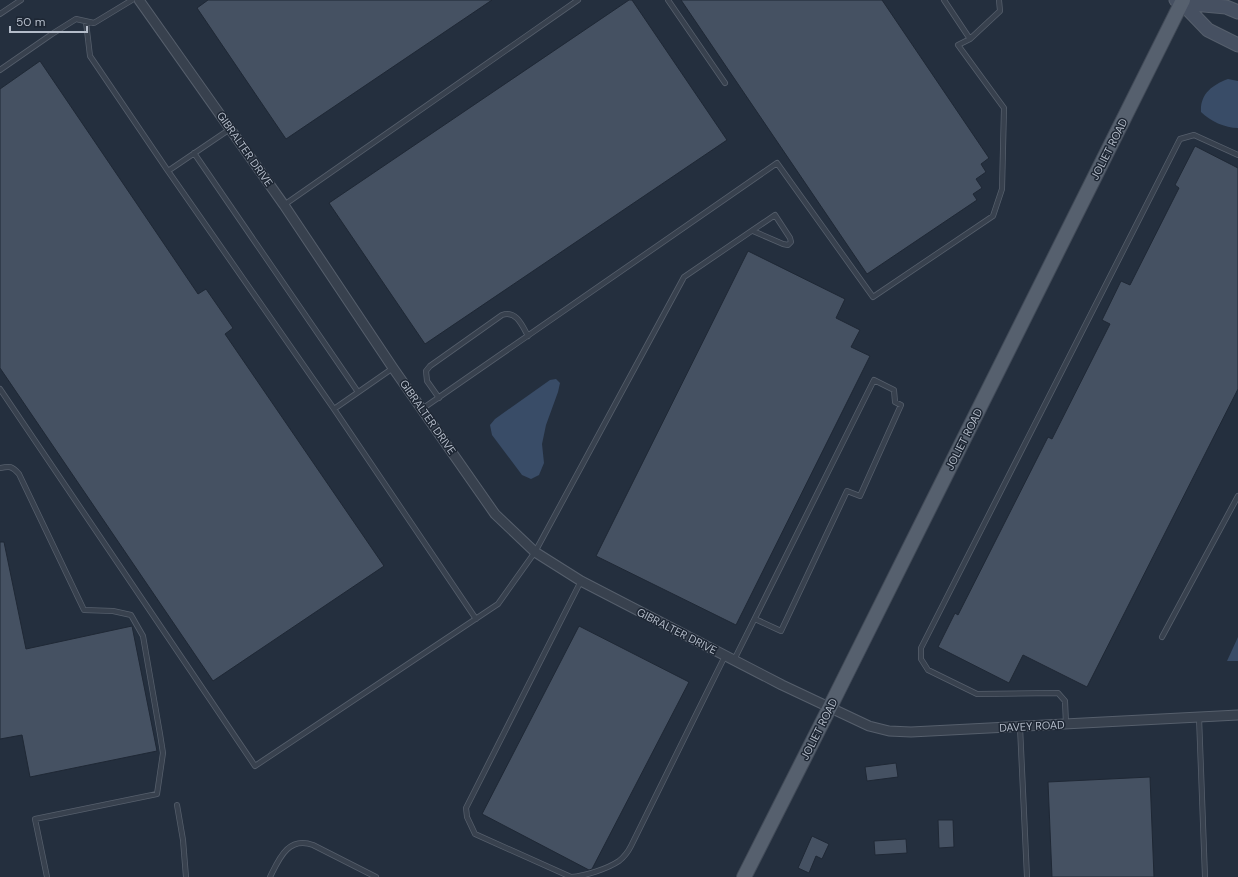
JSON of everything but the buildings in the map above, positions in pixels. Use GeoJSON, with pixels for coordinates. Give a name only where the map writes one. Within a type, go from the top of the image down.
{"type":"FeatureCollection","features":[{"type":"Feature","properties":{"kind":"main road","name":"JOLIET ROAD"},"geometry":{"type":"LineString","coordinates":[[744,877],[830,707],[1180,1]]}},
{"type":"Feature","properties":{"kind":"street","name":"GIBRALTER DRIVE"},"geometry":{"type":"LineString","coordinates":[[139,0],[284,205],[393,368],[495,514],[535,552],[580,581],[782,685],[830,707]]}},
{"type":"Feature","properties":{"kind":"street"},"geometry":{"type":"LineString","coordinates":[[1180,1],[1226,7],[1238,12]]}},
{"type":"Feature","properties":{"kind":"street"},"geometry":{"type":"LineString","coordinates":[[1180,1],[1208,30],[1238,45]]}},
{"type":"Feature","properties":{"kind":"street","name":"DAVEY ROAD"},"geometry":{"type":"LineString","coordinates":[[830,707],[869,726],[889,731],[911,732],[1238,715]]}},
{"type":"Feature","properties":{"kind":"lane"},"geometry":{"type":"LineString","coordinates":[[0,14],[21,0]]}},
{"type":"Feature","properties":{"kind":"lane"},"geometry":{"type":"LineString","coordinates":[[0,70],[52,34],[76,20],[94,23],[132,0]]}},
{"type":"Feature","properties":{"kind":"lane"},"geometry":{"type":"LineString","coordinates":[[284,205],[578,0]]}},
{"type":"Feature","properties":{"kind":"lane"},"geometry":{"type":"LineString","coordinates":[[668,0],[725,83]]}},
{"type":"Feature","properties":{"kind":"lane"},"geometry":{"type":"LineString","coordinates":[[944,0],[970,39]]}},
{"type":"Feature","properties":{"kind":"lane"},"geometry":{"type":"LineString","coordinates":[[422,410],[777,163],[873,297],[993,216],[1002,189],[1004,108],[958,45],[970,39],[1000,11],[998,0]]}},
{"type":"Feature","properties":{"kind":"lane"},"geometry":{"type":"LineString","coordinates":[[86,22],[90,56],[168,171],[334,409],[476,618]]}},
{"type":"Feature","properties":{"kind":"lane"},"geometry":{"type":"LineString","coordinates":[[168,171],[230,129]]}},
{"type":"Feature","properties":{"kind":"lane"},"geometry":{"type":"LineString","coordinates":[[1066,724],[1065,701],[1058,693],[977,694],[928,670],[921,659],[921,648],[1180,139],[1194,134],[1238,155]]}},
{"type":"Feature","properties":{"kind":"lane"},"geometry":{"type":"LineString","coordinates":[[194,153],[358,392]]}},
{"type":"Feature","properties":{"kind":"lane"},"geometry":{"type":"LineString","coordinates":[[0,389],[255,766],[498,604],[535,552],[684,277],[775,215],[791,242],[788,245],[783,244],[753,231]]}},
{"type":"Feature","properties":{"kind":"lane"},"geometry":{"type":"LineString","coordinates":[[439,398],[427,381],[426,371],[430,366],[502,315],[510,313],[516,316],[528,336]]}},
{"type":"Feature","properties":{"kind":"lane"},"geometry":{"type":"LineString","coordinates":[[334,409],[393,368]]}},
{"type":"Feature","properties":{"kind":"lane"},"geometry":{"type":"LineString","coordinates":[[734,660],[874,380],[894,390],[895,402],[901,405],[860,496],[847,491],[781,631],[755,619]]}},
{"type":"Feature","properties":{"kind":"lane"},"geometry":{"type":"LineString","coordinates":[[0,468],[9,466],[15,469],[19,474],[84,610],[113,611],[132,615],[143,636],[163,753],[157,794],[34,819],[47,877]]}},
{"type":"Feature","properties":{"kind":"lane"},"geometry":{"type":"LineString","coordinates":[[1162,638],[1238,496]]}},
{"type":"Feature","properties":{"kind":"lane"},"geometry":{"type":"LineString","coordinates":[[580,581],[466,808],[468,818],[476,834],[571,877],[604,868],[619,861],[631,846],[725,656]]}},
{"type":"Feature","properties":{"kind":"lane"},"geometry":{"type":"LineString","coordinates":[[1199,717],[1205,877]]}},
{"type":"Feature","properties":{"kind":"lane"},"geometry":{"type":"LineString","coordinates":[[1020,727],[1027,877]]}},
{"type":"Feature","properties":{"kind":"lane"},"geometry":{"type":"LineString","coordinates":[[177,805],[183,840],[186,877]]}},
{"type":"Feature","properties":{"kind":"lane"},"geometry":{"type":"LineString","coordinates":[[270,877],[286,850],[302,843],[314,845],[376,877]]}},
{"type":"Feature","properties":{"kind":"water"},"geometry":{"type":"Polygon","coordinates":[[[1228,79],[1238,81],[1238,128],[1228,127],[1218,123],[1201,112],[1203,100],[1208,91],[1217,84],[1228,79]]]}},
{"type":"Feature","properties":{"kind":"water"},"geometry":{"type":"Polygon","coordinates":[[[556,379],[560,383],[546,425],[542,444],[544,463],[539,475],[531,479],[522,475],[492,435],[490,425],[495,419],[550,380],[556,379]]]}},
{"type":"Feature","properties":{"kind":"water"},"geometry":{"type":"Polygon","coordinates":[[[1238,637],[1238,661],[1227,661],[1238,637]]]}}]}
